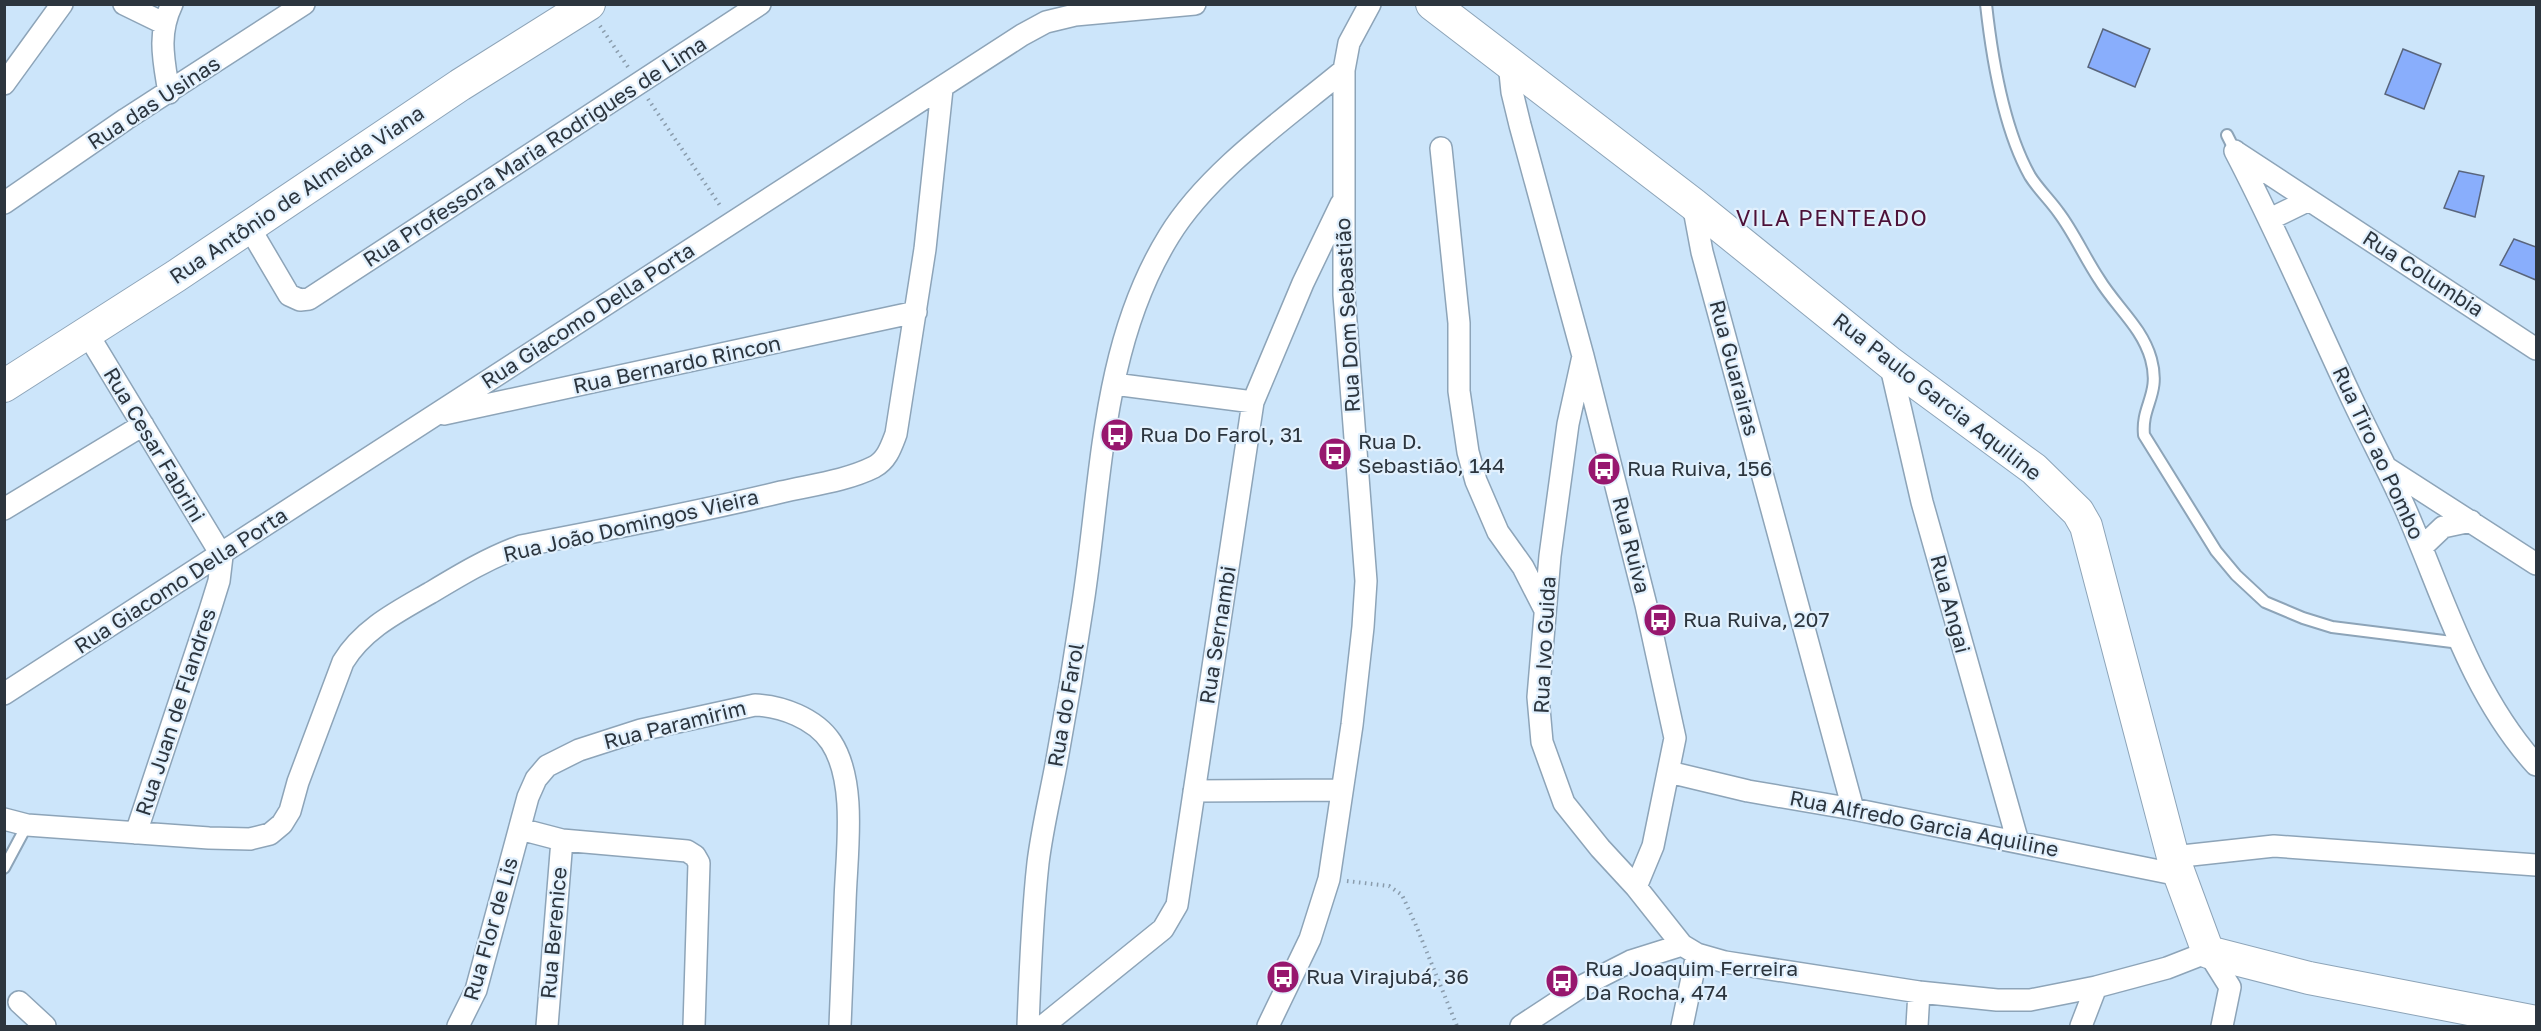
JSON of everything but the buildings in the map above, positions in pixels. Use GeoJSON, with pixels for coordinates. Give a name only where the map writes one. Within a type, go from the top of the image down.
{"type":"FeatureCollection","features":[{"type":"Feature","properties":{"kind":"street"},"geometry":{"type":"LineString","coordinates":[[4,84],[62,4]]}},
{"type":"Feature","properties":{"kind":"street"},"geometry":{"type":"LineString","coordinates":[[124,4],[168,14],[164,58],[169,93]]}},
{"type":"Feature","properties":{"kind":"street","name":"Rua das Usinas"},"geometry":{"type":"LineString","coordinates":[[4,202],[126,119],[304,4]]}},
{"type":"Feature","properties":{"kind":"street","name":"Rua Professora Maria Rodrigues de Lima"},"geometry":{"type":"LineString","coordinates":[[249,227],[289,295],[300,300],[309,299],[760,4]]}},
{"type":"Feature","properties":{"kind":"street","name":"Rua Giacomo Della Porta"},"geometry":{"type":"LineString","coordinates":[[4,694],[437,416],[488,380],[942,89],[1022,35],[1046,22],[1075,15],[1195,4]]}},
{"type":"Feature","properties":{"kind":"street","name":"Rua Dom Sebastião"},"geometry":{"type":"LineString","coordinates":[[1268,1026],[1310,939],[1329,879],[1362,638],[1366,581],[1347,338],[1342,201],[1344,70],[1349,43],[1370,4]]}},
{"type":"Feature","properties":{"kind":"street","name":"Rua Paulo Garcia Aquiline"},"geometry":{"type":"LineString","coordinates":[[1431,4],[1467,16],[1509,63],[1693,204],[1890,363],[2034,470],[2078,512],[2086,526],[2176,866],[2208,951]]}},
{"type":"Feature","properties":{"kind":"street","name":"Rua Antônio de Almeida Viana"},"geometry":{"type":"LineString","coordinates":[[4,386],[249,227],[460,85],[588,5]]}},
{"type":"Feature","properties":{"kind":"street","name":"Rua Ruiva"},"geometry":{"type":"LineString","coordinates":[[1509,63],[1512,92],[1520,125],[1583,356],[1646,605],[1675,738],[1653,846],[1636,887]]}},
{"type":"Feature","properties":{"kind":"street","name":"Rua do Farol"},"geometry":{"type":"LineString","coordinates":[[1028,1026],[1039,862],[1084,600],[1108,410],[1129,322],[1151,267],[1187,210],[1204,190],[1264,136],[1344,70]]}},
{"type":"Feature","properties":{"kind":"street","name":"Rua João Domingos Vieira"},"geometry":{"type":"LineString","coordinates":[[4,819],[27,825],[136,833],[250,839],[270,834],[282,824],[290,811],[298,782],[343,662],[352,647],[380,622],[483,561],[521,546],[765,496],[842,478],[873,467],[890,452],[896,434],[925,249],[942,89]]}},
{"type":"Feature","properties":{"kind":"street","name":"Rua Tiro ao Pombo"},"geometry":{"type":"LineString","coordinates":[[2231,143],[2270,219],[2354,403],[2387,468],[2422,547],[2460,643],[2497,715],[2515,742],[2536,765]]}},
{"type":"Feature","properties":{"kind":"street","name":"Rua Columbia"},"geometry":{"type":"LineString","coordinates":[[2231,143],[2309,200],[2536,349]]}},
{"type":"Feature","properties":{"kind":"street"},"geometry":{"type":"LineString","coordinates":[[1441,148],[1459,323],[1459,391],[1468,452],[1476,481],[1498,532],[1523,567],[1545,610]]}},
{"type":"Feature","properties":{"kind":"street"},"geometry":{"type":"LineString","coordinates":[[2270,219],[2309,200]]}},
{"type":"Feature","properties":{"kind":"street","name":"Rua Sernambi"},"geometry":{"type":"LineString","coordinates":[[1043,1026],[1163,929],[1177,905],[1253,402],[1303,283],[1342,201]]}},
{"type":"Feature","properties":{"kind":"street","name":"Rua Guarairas"},"geometry":{"type":"LineString","coordinates":[[1693,204],[1702,252],[1853,809]]}},
{"type":"Feature","properties":{"kind":"street","name":"Rua Bernardo Rincon"},"geometry":{"type":"LineString","coordinates":[[437,416],[916,312]]}},
{"type":"Feature","properties":{"kind":"street","name":"Rua Cesar Fabrini"},"geometry":{"type":"LineString","coordinates":[[87,333],[222,555]]}},
{"type":"Feature","properties":{"kind":"street","name":"Rua Ivo Guida"},"geometry":{"type":"LineString","coordinates":[[1583,356],[1568,424],[1545,610],[1538,697],[1542,742],[1552,776],[1564,803],[1689,950]]}},
{"type":"Feature","properties":{"kind":"street","name":"Rua Angai"},"geometry":{"type":"LineString","coordinates":[[1890,363],[1922,502],[2018,842]]}},
{"type":"Feature","properties":{"kind":"street"},"geometry":{"type":"LineString","coordinates":[[1114,384],[1253,402]]}},
{"type":"Feature","properties":{"kind":"street"},"geometry":{"type":"LineString","coordinates":[[4,509],[143,425]]}},
{"type":"Feature","properties":{"kind":"street"},"geometry":{"type":"LineString","coordinates":[[2387,468],[2536,564]]}},
{"type":"Feature","properties":{"kind":"street"},"geometry":{"type":"LineString","coordinates":[[2422,547],[2443,527],[2471,520]]}},
{"type":"Feature","properties":{"kind":"street","name":"Rua Juan de Flandres"},"geometry":{"type":"LineString","coordinates":[[136,833],[219,581],[222,555]]}},
{"type":"Feature","properties":{"kind":"street","name":"Rua Paramirim"},"geometry":{"type":"LineString","coordinates":[[520,830],[528,797],[536,779],[547,766],[579,750],[641,730],[755,705],[773,706],[814,726],[830,740],[838,757],[847,795],[840,1026]]}},
{"type":"Feature","properties":{"kind":"street","name":"Rua Alfredo Garcia Aquiline"},"geometry":{"type":"LineString","coordinates":[[1669,772],[1748,791],[1853,809],[2018,842],[2176,866],[2274,846],[2536,865]]}},
{"type":"Feature","properties":{"kind":"street"},"geometry":{"type":"LineString","coordinates":[[1194,791],[1341,790]]}},
{"type":"Feature","properties":{"kind":"street"},"geometry":{"type":"LineString","coordinates":[[520,830],[562,840],[687,851],[695,856],[699,863],[694,1026]]}},
{"type":"Feature","properties":{"kind":"street","name":"Rua Flor de Lis"},"geometry":{"type":"LineString","coordinates":[[458,1026],[476,990],[520,830]]}},
{"type":"Feature","properties":{"kind":"street","name":"Rua Berenice"},"geometry":{"type":"LineString","coordinates":[[547,1026],[562,840]]}},
{"type":"Feature","properties":{"kind":"street"},"geometry":{"type":"LineString","coordinates":[[1682,1026],[1689,950]]}},
{"type":"Feature","properties":{"kind":"street"},"geometry":{"type":"LineString","coordinates":[[1521,1026],[1582,986],[1631,961],[1689,950],[1725,962],[1919,992],[1998,1000],[2030,1000],[2096,987],[2167,968],[2208,951],[2258,966],[2536,1023]]}},
{"type":"Feature","properties":{"kind":"street"},"geometry":{"type":"LineString","coordinates":[[2208,951],[2230,987]]}},
{"type":"Feature","properties":{"kind":"street"},"geometry":{"type":"LineString","coordinates":[[2222,1026],[2230,987],[2258,966]]}},
{"type":"Feature","properties":{"kind":"street"},"geometry":{"type":"LineString","coordinates":[[2081,1026],[2096,987]]}},
{"type":"Feature","properties":{"kind":"street"},"geometry":{"type":"LineString","coordinates":[[1917,1026],[1919,992]]}},
{"type":"Feature","properties":{"kind":"street"},"geometry":{"type":"LineString","coordinates":[[19,1002],[45,1026]]}},
{"type":"Feature","properties":{"kind":"lane"},"geometry":{"type":"LineString","coordinates":[[1986,4],[1990,42],[2015,143],[2031,177],[2060,214],[2100,282],[2144,339],[2155,379],[2154,393],[2144,420],[2144,435],[2216,550],[2254,593],[2281,610],[2332,627],[2460,643]]}},
{"type":"Feature","properties":{"kind":"lane"},"geometry":{"type":"LineString","coordinates":[[4,868],[27,825]]}},
{"type":"Feature","properties":{"kind":"path"},"geometry":{"type":"LineString","coordinates":[[588,5],[731,223]]}},
{"type":"Feature","properties":{"kind":"path"},"geometry":{"type":"LineString","coordinates":[[1329,879],[1389,886],[1401,895],[1415,923],[1457,1026]]}},
{"type":"Feature","properties":{"kind":"place","name":"Rua Do Farol, 31"},"geometry":{"type":"Point","coordinates":[1117,435]}},
{"type":"Feature","properties":{"kind":"place","name":"Rua D. Sebastião, 144"},"geometry":{"type":"Point","coordinates":[1335,454]}},
{"type":"Feature","properties":{"kind":"place","name":"Rua Ruiva, 156"},"geometry":{"type":"Point","coordinates":[1604,469]}},
{"type":"Feature","properties":{"kind":"place","name":"Rua Ruiva, 207"},"geometry":{"type":"Point","coordinates":[1660,620]}},
{"type":"Feature","properties":{"kind":"place","name":"Rua Virajubá, 36"},"geometry":{"type":"Point","coordinates":[1283,977]}},
{"type":"Feature","properties":{"kind":"place","name":"Rua Joaquim Ferreira Da Rocha, 474"},"geometry":{"type":"Point","coordinates":[1562,981]}},
{"type":"Feature","properties":{"kind":"district","name":"VILA PENTEADO"},"geometry":{"type":"Point","coordinates":[1832,218]}}]}
